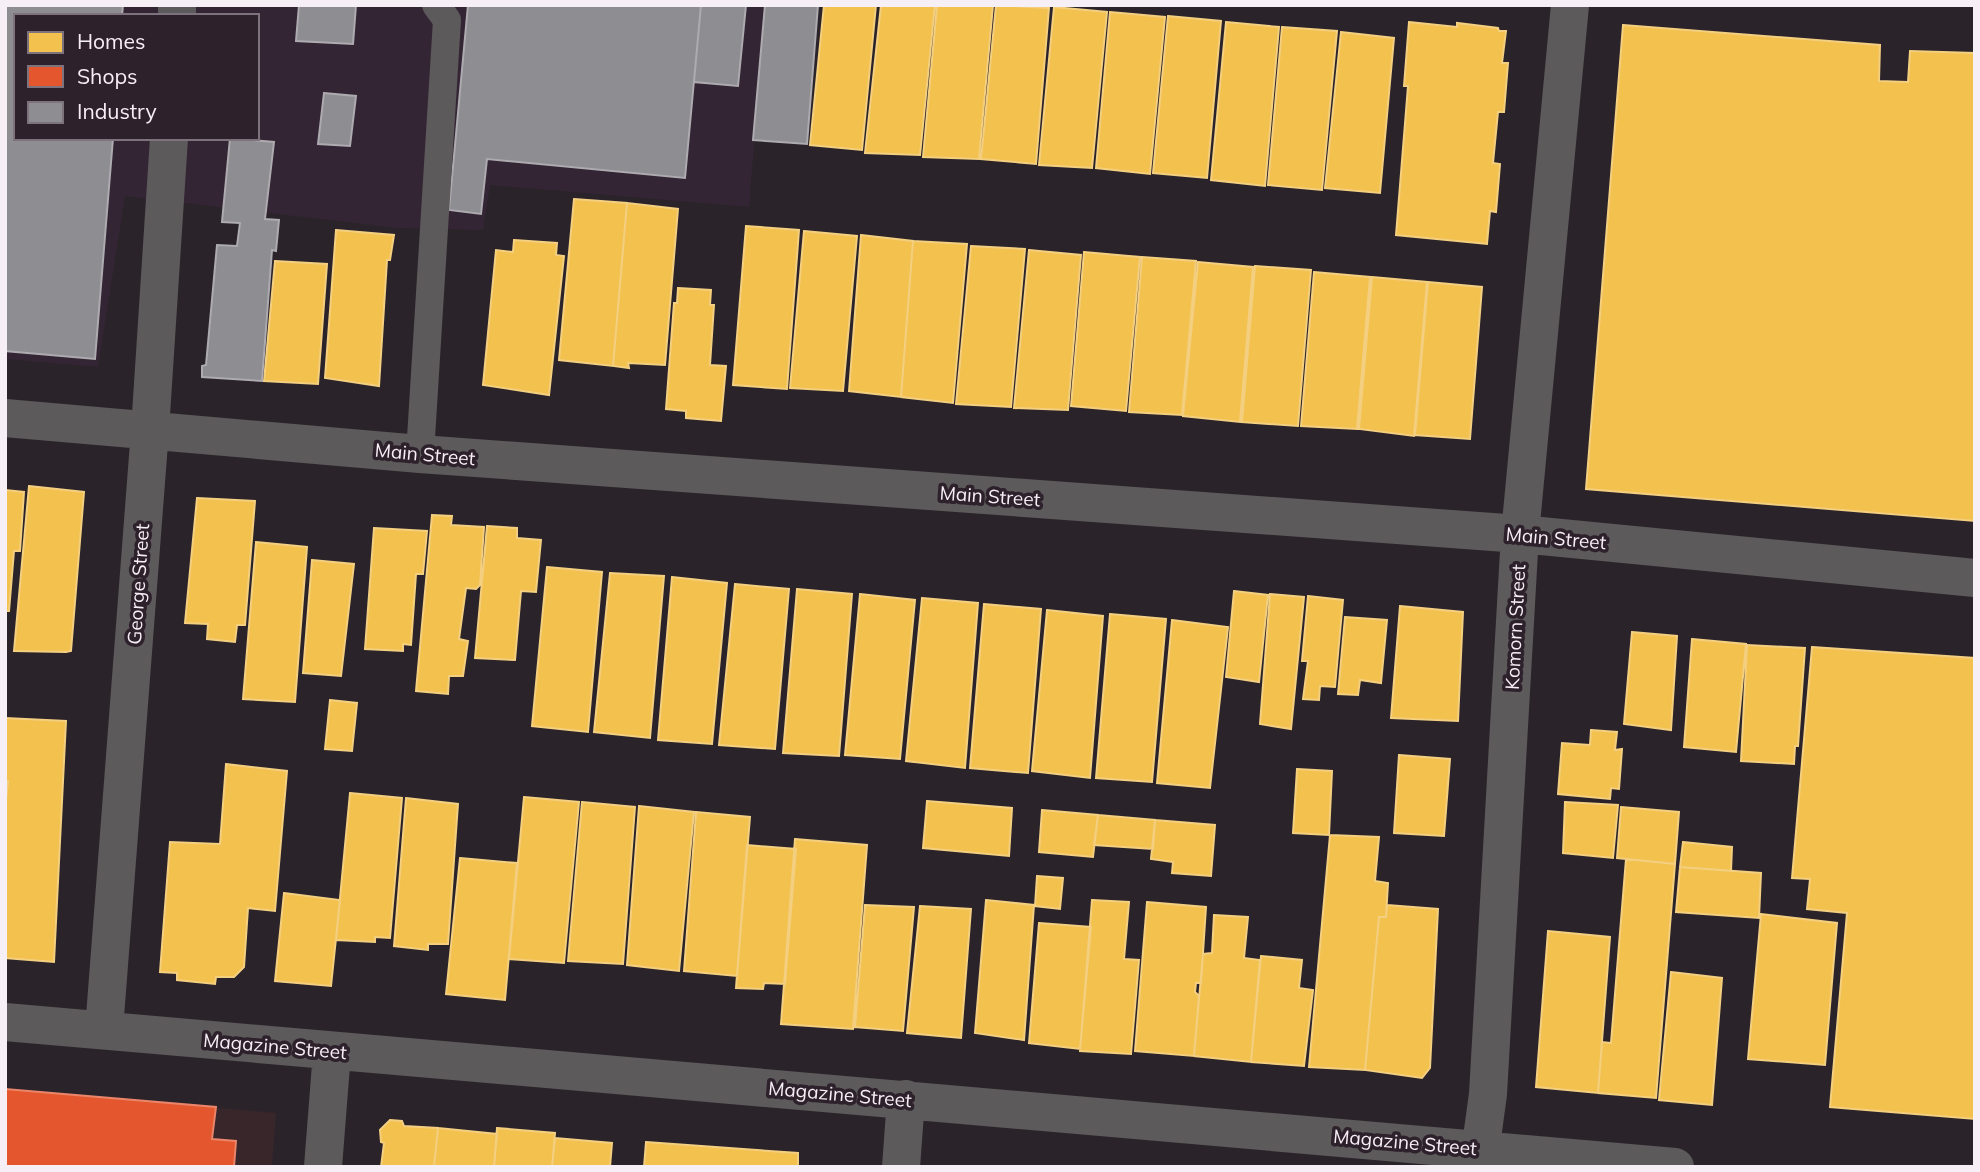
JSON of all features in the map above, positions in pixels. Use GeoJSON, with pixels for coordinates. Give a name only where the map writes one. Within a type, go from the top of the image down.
{"type":"FeatureCollection","features":[{"type":"Feature","properties":{"kind":"street","name":"Komorn Street"},"geometry":{"type":"LineString","coordinates":[[1479,1157],[1488,1094],[1520,534],[1570,5]]}},
{"type":"Feature","properties":{"kind":"street","name":"George Street"},"geometry":{"type":"LineString","coordinates":[[104,1030],[150,430],[169,140]]}},
{"type":"Feature","properties":{"kind":"street","name":"Main Street"},"geometry":{"type":"LineString","coordinates":[[5,418],[420,454],[1520,534],[1975,578]]}},
{"type":"Feature","properties":{"kind":"street","name":"Magazine Street"},"geometry":{"type":"LineString","coordinates":[[5,1022],[331,1052],[906,1099],[1479,1157],[1675,1167]]}},
{"type":"Feature","properties":{"kind":"street"},"geometry":{"type":"LineString","coordinates":[[323,1167],[331,1052]]}},
{"type":"Feature","properties":{"kind":"street"},"geometry":{"type":"LineString","coordinates":[[901,1167],[906,1099]]}},
{"type":"Feature","properties":{"kind":"lane"},"geometry":{"type":"LineString","coordinates":[[420,454],[447,20],[436,5]]}},
{"type":"Feature","properties":{"kind":"shaded area"},"geometry":{"type":"Polygon","coordinates":[[[5,5],[765,5],[749,207],[490,185],[483,230],[397,228],[125,196],[98,367],[5,359],[5,5]]]}},
{"type":"Feature","properties":{"kind":"shaded area"},"geometry":{"type":"Polygon","coordinates":[[[5,1089],[276,1113],[272,1167],[5,1167],[5,1089]]]}},
{"type":"Feature","properties":{"kind":"building: Homes"},"geometry":{"type":"Polygon","coordinates":[[[824,5],[876,5],[862,150],[810,145],[824,5]]]}},
{"type":"Feature","properties":{"kind":"building: Homes"},"geometry":{"type":"Polygon","coordinates":[[[881,5],[935,5],[920,155],[865,153],[881,5]]]}},
{"type":"Feature","properties":{"kind":"building: Homes"},"geometry":{"type":"Polygon","coordinates":[[[937,5],[993,5],[979,159],[923,157],[937,5]]]}},
{"type":"Feature","properties":{"kind":"building: Homes"},"geometry":{"type":"Polygon","coordinates":[[[996,5],[1049,8],[1036,164],[981,159],[996,5]]]}},
{"type":"Feature","properties":{"kind":"building: Homes"},"geometry":{"type":"Polygon","coordinates":[[[1054,7],[1107,12],[1092,168],[1039,165],[1054,7]]]}},
{"type":"Feature","properties":{"kind":"building: Homes"},"geometry":{"type":"Polygon","coordinates":[[[1110,12],[1165,17],[1150,174],[1096,168],[1110,12]]]}},
{"type":"Feature","properties":{"kind":"building: Homes"},"geometry":{"type":"Polygon","coordinates":[[[1168,16],[1221,21],[1207,178],[1153,173],[1168,16]]]}},
{"type":"Feature","properties":{"kind":"building: Homes"},"geometry":{"type":"Polygon","coordinates":[[[1226,22],[1279,27],[1265,186],[1211,180],[1226,22]]]}},
{"type":"Feature","properties":{"kind":"building: Homes"},"geometry":{"type":"Polygon","coordinates":[[[1409,22],[1457,27],[1457,23],[1506,31],[1502,63],[1508,63],[1504,112],[1498,112],[1493,163],[1500,164],[1496,212],[1490,211],[1487,244],[1396,235],[1408,86],[1404,86],[1409,22]]]}},
{"type":"Feature","properties":{"kind":"building: Homes"},"geometry":{"type":"Polygon","coordinates":[[[1623,25],[1880,45],[1879,81],[1908,82],[1910,51],[1975,53],[1975,521],[1586,489],[1623,25]]]}},
{"type":"Feature","properties":{"kind":"building: Homes"},"geometry":{"type":"Polygon","coordinates":[[[1282,27],[1337,31],[1322,190],[1268,185],[1282,27]]]}},
{"type":"Feature","properties":{"kind":"building: Homes"},"geometry":{"type":"Polygon","coordinates":[[[1341,32],[1394,38],[1380,193],[1325,188],[1341,32]]]}},
{"type":"Feature","properties":{"kind":"building: Homes"},"geometry":{"type":"Polygon","coordinates":[[[574,199],[627,203],[613,366],[559,360],[574,199]]]}},
{"type":"Feature","properties":{"kind":"building: Homes"},"geometry":{"type":"Polygon","coordinates":[[[627,203],[678,209],[665,365],[628,363],[629,368],[613,366],[627,203]]]}},
{"type":"Feature","properties":{"kind":"building: Homes"},"geometry":{"type":"Polygon","coordinates":[[[746,226],[799,230],[787,389],[733,385],[746,226]]]}},
{"type":"Feature","properties":{"kind":"building: Homes"},"geometry":{"type":"Polygon","coordinates":[[[336,230],[394,235],[390,260],[387,260],[379,386],[325,378],[336,230]]]}},
{"type":"Feature","properties":{"kind":"building: Homes"},"geometry":{"type":"Polygon","coordinates":[[[804,231],[857,236],[843,391],[790,388],[804,231]]]}},
{"type":"Feature","properties":{"kind":"building: Homes"},"geometry":{"type":"Polygon","coordinates":[[[861,235],[913,241],[901,397],[849,391],[861,235]]]}},
{"type":"Feature","properties":{"kind":"building: Homes"},"geometry":{"type":"Polygon","coordinates":[[[514,240],[557,243],[556,255],[564,256],[549,395],[483,385],[496,250],[513,252],[514,240]]]}},
{"type":"Feature","properties":{"kind":"building: Homes"},"geometry":{"type":"Polygon","coordinates":[[[913,241],[967,244],[953,403],[901,397],[913,241]]]}},
{"type":"Feature","properties":{"kind":"building: Homes"},"geometry":{"type":"Polygon","coordinates":[[[971,246],[1025,249],[1011,407],[956,404],[971,246]]]}},
{"type":"Feature","properties":{"kind":"building: Homes"},"geometry":{"type":"Polygon","coordinates":[[[1029,250],[1081,255],[1068,410],[1014,408],[1029,250]]]}},
{"type":"Feature","properties":{"kind":"building: Homes"},"geometry":{"type":"Polygon","coordinates":[[[1084,252],[1140,257],[1126,411],[1071,406],[1084,252]]]}},
{"type":"Feature","properties":{"kind":"building: Homes"},"geometry":{"type":"Polygon","coordinates":[[[1142,257],[1196,261],[1182,415],[1129,412],[1142,257]]]}},
{"type":"Feature","properties":{"kind":"building: Homes"},"geometry":{"type":"Polygon","coordinates":[[[275,261],[327,264],[318,384],[264,381],[275,261]]]}},
{"type":"Feature","properties":{"kind":"building: Homes"},"geometry":{"type":"Polygon","coordinates":[[[1198,262],[1253,267],[1240,422],[1183,416],[1198,262]]]}},
{"type":"Feature","properties":{"kind":"building: Homes"},"geometry":{"type":"Polygon","coordinates":[[[1255,266],[1311,270],[1298,426],[1242,422],[1255,266]]]}},
{"type":"Feature","properties":{"kind":"building: Homes"},"geometry":{"type":"Polygon","coordinates":[[[1314,272],[1370,277],[1357,429],[1301,426],[1314,272]]]}},
{"type":"Feature","properties":{"kind":"building: Homes"},"geometry":{"type":"Polygon","coordinates":[[[1372,277],[1427,282],[1414,436],[1359,429],[1372,277]]]}},
{"type":"Feature","properties":{"kind":"building: Homes"},"geometry":{"type":"Polygon","coordinates":[[[1428,282],[1482,287],[1470,439],[1415,435],[1428,282]]]}},
{"type":"Feature","properties":{"kind":"building: Homes"},"geometry":{"type":"Polygon","coordinates":[[[678,288],[711,290],[710,305],[714,305],[710,365],[726,366],[721,421],[686,418],[686,411],[666,409],[674,303],[677,303],[678,288]]]}},
{"type":"Feature","properties":{"kind":"building: Homes"},"geometry":{"type":"Polygon","coordinates":[[[29,486],[84,492],[71,651],[14,651],[29,486]]]}},
{"type":"Feature","properties":{"kind":"building: Homes"},"geometry":{"type":"Polygon","coordinates":[[[5,490],[24,492],[20,551],[14,551],[9,611],[5,611],[5,490]]]}},
{"type":"Feature","properties":{"kind":"building: Homes"},"geometry":{"type":"Polygon","coordinates":[[[197,498],[255,501],[245,625],[237,625],[235,642],[207,639],[208,624],[185,623],[197,498]]]}},
{"type":"Feature","properties":{"kind":"building: Homes"},"geometry":{"type":"Polygon","coordinates":[[[432,515],[452,516],[451,525],[484,527],[480,585],[476,589],[466,588],[459,639],[468,641],[463,676],[449,676],[448,694],[416,691],[432,515]]]}},
{"type":"Feature","properties":{"kind":"building: Homes"},"geometry":{"type":"Polygon","coordinates":[[[487,526],[517,528],[517,538],[541,540],[536,592],[521,591],[515,660],[475,658],[487,526]]]}},
{"type":"Feature","properties":{"kind":"building: Homes"},"geometry":{"type":"Polygon","coordinates":[[[374,528],[427,531],[423,574],[416,574],[411,645],[403,644],[403,651],[365,649],[374,528]]]}},
{"type":"Feature","properties":{"kind":"building: Homes"},"geometry":{"type":"Polygon","coordinates":[[[256,542],[307,547],[295,702],[243,699],[256,542]]]}},
{"type":"Feature","properties":{"kind":"building: Homes"},"geometry":{"type":"Polygon","coordinates":[[[312,560],[354,564],[341,676],[303,673],[312,560]]]}},
{"type":"Feature","properties":{"kind":"building: Homes"},"geometry":{"type":"Polygon","coordinates":[[[547,567],[602,572],[588,732],[532,726],[547,567]]]}},
{"type":"Feature","properties":{"kind":"building: Homes"},"geometry":{"type":"Polygon","coordinates":[[[610,573],[664,576],[650,738],[594,732],[610,573]]]}},
{"type":"Feature","properties":{"kind":"building: Homes"},"geometry":{"type":"Polygon","coordinates":[[[672,577],[727,583],[712,744],[658,740],[672,577]]]}},
{"type":"Feature","properties":{"kind":"building: Homes"},"geometry":{"type":"Polygon","coordinates":[[[735,584],[789,589],[775,749],[719,745],[735,584]]]}},
{"type":"Feature","properties":{"kind":"building: Homes"},"geometry":{"type":"Polygon","coordinates":[[[797,589],[852,594],[839,756],[783,753],[797,589]]]}},
{"type":"Feature","properties":{"kind":"building: Homes"},"geometry":{"type":"Polygon","coordinates":[[[1234,591],[1268,595],[1259,682],[1226,677],[1234,591]]]}},
{"type":"Feature","properties":{"kind":"building: Homes"},"geometry":{"type":"Polygon","coordinates":[[[860,594],[915,600],[900,759],[845,755],[860,594]]]}},
{"type":"Feature","properties":{"kind":"building: Homes"},"geometry":{"type":"Polygon","coordinates":[[[1270,594],[1304,597],[1291,729],[1260,724],[1270,594]]]}},
{"type":"Feature","properties":{"kind":"building: Homes"},"geometry":{"type":"Polygon","coordinates":[[[1308,596],[1343,600],[1335,687],[1320,686],[1319,700],[1303,699],[1308,661],[1302,661],[1308,596]]]}},
{"type":"Feature","properties":{"kind":"building: Homes"},"geometry":{"type":"Polygon","coordinates":[[[922,598],[978,603],[965,768],[906,761],[922,598]]]}},
{"type":"Feature","properties":{"kind":"building: Homes"},"geometry":{"type":"Polygon","coordinates":[[[984,604],[1041,609],[1028,773],[970,768],[984,604]]]}},
{"type":"Feature","properties":{"kind":"building: Homes"},"geometry":{"type":"Polygon","coordinates":[[[1400,606],[1463,612],[1458,721],[1391,718],[1400,606]]]}},
{"type":"Feature","properties":{"kind":"building: Homes"},"geometry":{"type":"Polygon","coordinates":[[[1047,610],[1103,616],[1090,778],[1032,771],[1047,610]]]}},
{"type":"Feature","properties":{"kind":"building: Homes"},"geometry":{"type":"Polygon","coordinates":[[[1110,614],[1166,619],[1152,782],[1096,778],[1110,614]]]}},
{"type":"Feature","properties":{"kind":"building: Homes"},"geometry":{"type":"Polygon","coordinates":[[[1345,617],[1387,620],[1381,683],[1360,680],[1358,695],[1338,694],[1345,617]]]}},
{"type":"Feature","properties":{"kind":"building: Homes"},"geometry":{"type":"Polygon","coordinates":[[[1172,620],[1228,627],[1210,788],[1157,783],[1172,620]]]}},
{"type":"Feature","properties":{"kind":"building: Homes"},"geometry":{"type":"Polygon","coordinates":[[[1632,632],[1677,636],[1671,730],[1624,724],[1632,632]]]}},
{"type":"Feature","properties":{"kind":"building: Homes"},"geometry":{"type":"Polygon","coordinates":[[[1692,639],[1746,644],[1736,752],[1684,747],[1692,639]]]}},
{"type":"Feature","properties":{"kind":"building: Homes"},"geometry":{"type":"Polygon","coordinates":[[[1747,645],[1805,648],[1798,746],[1795,746],[1794,764],[1741,761],[1747,645]]]}},
{"type":"Feature","properties":{"kind":"building: Homes"},"geometry":{"type":"Polygon","coordinates":[[[1812,647],[1975,658],[1975,1119],[1830,1107],[1847,913],[1807,909],[1810,879],[1792,878],[1812,647]]]}},
{"type":"Feature","properties":{"kind":"building: Homes"},"geometry":{"type":"Polygon","coordinates":[[[330,700],[357,703],[352,751],[325,749],[330,700]]]}},
{"type":"Feature","properties":{"kind":"building: Homes"},"geometry":{"type":"Polygon","coordinates":[[[5,718],[66,721],[54,962],[5,958],[5,810],[8,781],[5,781],[5,718]]]}},
{"type":"Feature","properties":{"kind":"building: Homes"},"geometry":{"type":"Polygon","coordinates":[[[1591,730],[1617,732],[1615,750],[1622,749],[1619,789],[1611,788],[1610,799],[1558,794],[1562,743],[1590,745],[1591,730]]]}},
{"type":"Feature","properties":{"kind":"building: Homes"},"geometry":{"type":"Polygon","coordinates":[[[1399,755],[1450,759],[1444,836],[1394,833],[1399,755]]]}},
{"type":"Feature","properties":{"kind":"building: Homes"},"geometry":{"type":"Polygon","coordinates":[[[226,764],[287,771],[275,911],[248,908],[244,967],[234,977],[216,977],[215,984],[177,980],[177,973],[160,972],[170,842],[220,844],[226,764]]]}},
{"type":"Feature","properties":{"kind":"building: Homes"},"geometry":{"type":"Polygon","coordinates":[[[1297,769],[1332,771],[1329,835],[1293,833],[1297,769]]]}},
{"type":"Feature","properties":{"kind":"building: Homes"},"geometry":{"type":"Polygon","coordinates":[[[350,793],[402,798],[390,938],[375,937],[375,942],[336,940],[350,793]]]}},
{"type":"Feature","properties":{"kind":"building: Homes"},"geometry":{"type":"Polygon","coordinates":[[[524,797],[579,802],[564,963],[509,959],[524,797]]]}},
{"type":"Feature","properties":{"kind":"building: Homes"},"geometry":{"type":"Polygon","coordinates":[[[406,798],[458,804],[448,944],[428,944],[428,950],[394,946],[406,798]]]}},
{"type":"Feature","properties":{"kind":"building: Homes"},"geometry":{"type":"Polygon","coordinates":[[[927,801],[1012,808],[1009,856],[923,848],[927,801]]]}},
{"type":"Feature","properties":{"kind":"building: Homes"},"geometry":{"type":"Polygon","coordinates":[[[582,802],[635,807],[623,964],[568,961],[582,802]]]}},
{"type":"Feature","properties":{"kind":"building: Homes"},"geometry":{"type":"Polygon","coordinates":[[[1565,802],[1618,805],[1613,858],[1563,853],[1565,802]]]}},
{"type":"Feature","properties":{"kind":"building: Homes"},"geometry":{"type":"Polygon","coordinates":[[[639,806],[694,812],[679,971],[627,965],[639,806]]]}},
{"type":"Feature","properties":{"kind":"building: Homes"},"geometry":{"type":"Polygon","coordinates":[[[1621,807],[1679,812],[1675,864],[1617,858],[1621,807]]]}},
{"type":"Feature","properties":{"kind":"building: Homes"},"geometry":{"type":"Polygon","coordinates":[[[1042,810],[1098,815],[1093,857],[1039,852],[1042,810]]]}},
{"type":"Feature","properties":{"kind":"building: Homes"},"geometry":{"type":"Polygon","coordinates":[[[696,812],[750,817],[737,976],[684,971],[696,812]]]}},
{"type":"Feature","properties":{"kind":"building: Homes"},"geometry":{"type":"Polygon","coordinates":[[[1098,815],[1155,820],[1153,849],[1094,845],[1098,815]]]}},
{"type":"Feature","properties":{"kind":"building: Homes"},"geometry":{"type":"Polygon","coordinates":[[[1155,820],[1215,825],[1211,876],[1172,873],[1173,862],[1151,859],[1155,820]]]}},
{"type":"Feature","properties":{"kind":"building: Homes"},"geometry":{"type":"Polygon","coordinates":[[[1330,835],[1379,837],[1375,881],[1388,883],[1386,917],[1379,917],[1365,1070],[1309,1067],[1330,835]]]}},
{"type":"Feature","properties":{"kind":"building: Homes"},"geometry":{"type":"Polygon","coordinates":[[[795,839],[867,845],[853,1029],[781,1024],[795,839]]]}},
{"type":"Feature","properties":{"kind":"building: Homes"},"geometry":{"type":"Polygon","coordinates":[[[1683,842],[1732,847],[1731,871],[1680,867],[1683,842]]]}},
{"type":"Feature","properties":{"kind":"building: Homes"},"geometry":{"type":"Polygon","coordinates":[[[747,845],[796,849],[785,984],[764,983],[763,989],[736,988],[747,845]]]}},
{"type":"Feature","properties":{"kind":"building: Homes"},"geometry":{"type":"Polygon","coordinates":[[[460,858],[517,863],[505,1000],[446,994],[460,858]]]}},
{"type":"Feature","properties":{"kind":"building: Homes"},"geometry":{"type":"Polygon","coordinates":[[[1626,859],[1675,864],[1656,1098],[1598,1093],[1602,1042],[1611,1043],[1626,859]]]}},
{"type":"Feature","properties":{"kind":"building: Homes"},"geometry":{"type":"Polygon","coordinates":[[[1680,867],[1761,873],[1759,918],[1676,912],[1680,867]]]}},
{"type":"Feature","properties":{"kind":"building: Homes"},"geometry":{"type":"Polygon","coordinates":[[[1037,876],[1063,878],[1060,909],[1035,906],[1037,876]]]}},
{"type":"Feature","properties":{"kind":"building: Homes"},"geometry":{"type":"Polygon","coordinates":[[[284,893],[340,900],[331,986],[275,981],[284,893]]]}},
{"type":"Feature","properties":{"kind":"building: Homes"},"geometry":{"type":"Polygon","coordinates":[[[986,900],[1034,905],[1024,1040],[975,1033],[986,900]]]}},
{"type":"Feature","properties":{"kind":"building: Homes"},"geometry":{"type":"Polygon","coordinates":[[[1092,900],[1129,902],[1124,959],[1139,960],[1131,1054],[1080,1051],[1092,900]]]}},
{"type":"Feature","properties":{"kind":"building: Homes"},"geometry":{"type":"Polygon","coordinates":[[[1147,902],[1206,907],[1201,983],[1196,983],[1195,992],[1199,996],[1194,1056],[1135,1051],[1147,902]]]}},
{"type":"Feature","properties":{"kind":"building: Homes"},"geometry":{"type":"Polygon","coordinates":[[[865,905],[914,907],[903,1031],[855,1027],[865,905]]]}},
{"type":"Feature","properties":{"kind":"building: Homes"},"geometry":{"type":"Polygon","coordinates":[[[1387,905],[1438,909],[1430,1068],[1422,1078],[1365,1070],[1379,917],[1386,917],[1387,905]]]}},
{"type":"Feature","properties":{"kind":"building: Homes"},"geometry":{"type":"Polygon","coordinates":[[[920,906],[971,909],[961,1038],[907,1033],[920,906]]]}},
{"type":"Feature","properties":{"kind":"building: Homes"},"geometry":{"type":"Polygon","coordinates":[[[1761,914],[1837,923],[1825,1065],[1748,1059],[1761,914]]]}},
{"type":"Feature","properties":{"kind":"building: Homes"},"geometry":{"type":"Polygon","coordinates":[[[1214,915],[1248,917],[1244,958],[1260,960],[1251,1062],[1194,1056],[1203,954],[1212,953],[1214,915]]]}},
{"type":"Feature","properties":{"kind":"building: Homes"},"geometry":{"type":"Polygon","coordinates":[[[1039,923],[1091,927],[1080,1049],[1029,1043],[1039,923]]]}},
{"type":"Feature","properties":{"kind":"building: Homes"},"geometry":{"type":"Polygon","coordinates":[[[1548,931],[1610,937],[1598,1093],[1536,1087],[1548,931]]]}},
{"type":"Feature","properties":{"kind":"building: Homes"},"geometry":{"type":"Polygon","coordinates":[[[1261,956],[1302,960],[1299,988],[1313,990],[1304,1066],[1251,1062],[1261,956]]]}},
{"type":"Feature","properties":{"kind":"building: Homes"},"geometry":{"type":"Polygon","coordinates":[[[1671,972],[1722,978],[1712,1105],[1659,1100],[1671,972]]]}},
{"type":"Feature","properties":{"kind":"building: Homes"},"geometry":{"type":"Polygon","coordinates":[[[390,1120],[402,1121],[404,1126],[438,1128],[434,1167],[381,1167],[384,1143],[381,1142],[380,1130],[390,1120]]]}},
{"type":"Feature","properties":{"kind":"building: Homes"},"geometry":{"type":"Polygon","coordinates":[[[438,1128],[497,1134],[494,1167],[434,1167],[438,1128]]]}},
{"type":"Feature","properties":{"kind":"building: Homes"},"geometry":{"type":"Polygon","coordinates":[[[497,1128],[555,1133],[552,1167],[494,1167],[497,1128]]]}},
{"type":"Feature","properties":{"kind":"building: Homes"},"geometry":{"type":"Polygon","coordinates":[[[555,1138],[612,1143],[610,1167],[552,1167],[555,1138]]]}},
{"type":"Feature","properties":{"kind":"building: Homes"},"geometry":{"type":"Polygon","coordinates":[[[646,1142],[798,1153],[798,1167],[644,1167],[646,1142]]]}},
{"type":"Feature","properties":{"kind":"building: Shops"},"geometry":{"type":"Polygon","coordinates":[[[5,1089],[216,1107],[212,1139],[236,1141],[234,1167],[5,1167],[5,1089]]]}},
{"type":"Feature","properties":{"kind":"building: Industry"},"geometry":{"type":"Polygon","coordinates":[[[5,5],[123,5],[122,14],[14,14],[14,140],[113,140],[95,359],[5,351],[5,5]]]}},
{"type":"Feature","properties":{"kind":"building: Industry"},"geometry":{"type":"Polygon","coordinates":[[[299,5],[356,5],[353,44],[296,41],[299,5]]]}},
{"type":"Feature","properties":{"kind":"building: Industry"},"geometry":{"type":"Polygon","coordinates":[[[468,5],[701,5],[685,178],[487,159],[481,214],[449,210],[468,5]]]}},
{"type":"Feature","properties":{"kind":"building: Industry"},"geometry":{"type":"Polygon","coordinates":[[[701,5],[746,5],[738,86],[694,82],[701,5]]]}},
{"type":"Feature","properties":{"kind":"building: Industry"},"geometry":{"type":"Polygon","coordinates":[[[765,5],[818,5],[807,144],[753,140],[765,5]]]}},
{"type":"Feature","properties":{"kind":"building: Industry"},"geometry":{"type":"Polygon","coordinates":[[[324,93],[356,96],[350,146],[318,144],[324,93]]]}},
{"type":"Feature","properties":{"kind":"building: Industry"},"geometry":{"type":"Polygon","coordinates":[[[230,140],[274,142],[265,219],[279,220],[276,251],[272,250],[262,381],[202,377],[202,366],[206,365],[217,245],[237,246],[240,223],[222,222],[230,140]]]}}]}
